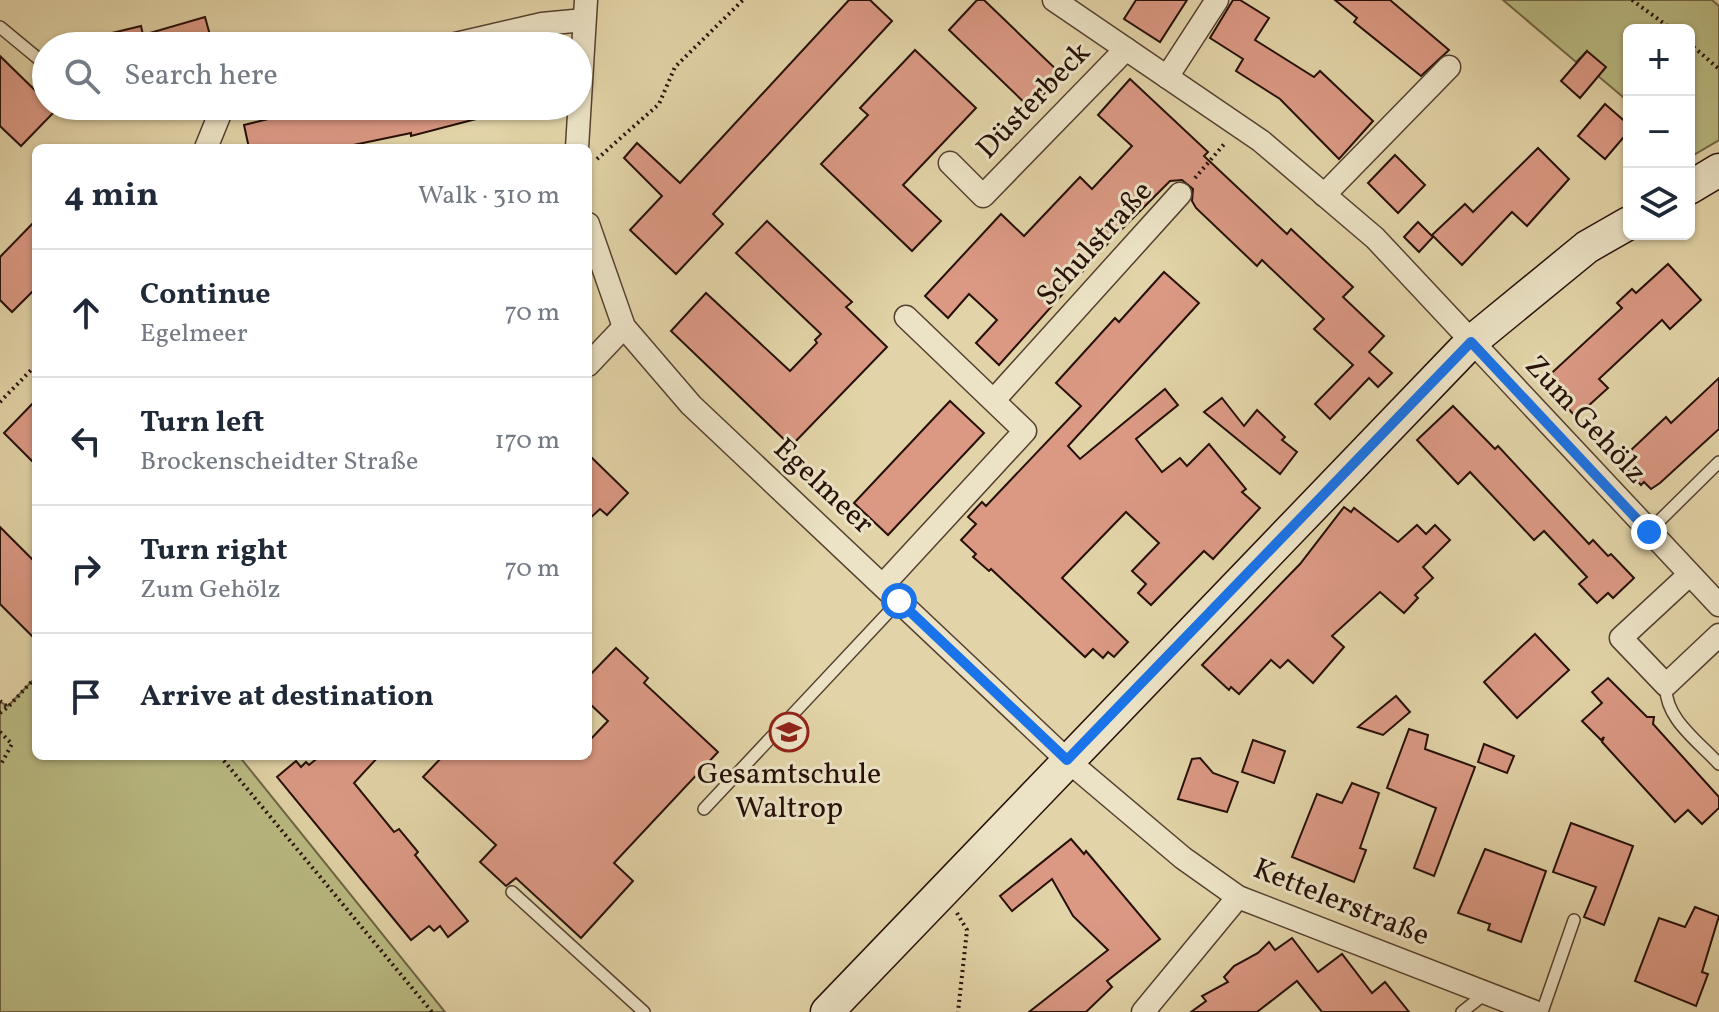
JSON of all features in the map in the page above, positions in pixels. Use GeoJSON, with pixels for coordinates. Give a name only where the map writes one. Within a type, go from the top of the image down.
{"type":"FeatureCollection","features":[{"type":"Feature","properties":{"kind":"street","name":"Düsterbeck"},"geometry":{"type":"LineString","coordinates":[[1054,0],[1240,127],[1324,195],[1375,238],[1471,342]]}},
{"type":"Feature","properties":{"kind":"street"},"geometry":{"type":"LineString","coordinates":[[1167,77],[1217,0]]}},
{"type":"Feature","properties":{"kind":"street"},"geometry":{"type":"LineString","coordinates":[[507,32],[585,10],[584,32]]}},
{"type":"Feature","properties":{"kind":"street","name":"Düsterbeck"},"geometry":{"type":"LineString","coordinates":[[950,163],[983,196],[1126,49]]}},
{"type":"Feature","properties":{"kind":"street"},"geometry":{"type":"LineString","coordinates":[[1324,195],[1449,67]]}},
{"type":"Feature","properties":{"kind":"street"},"geometry":{"type":"LineString","coordinates":[[208,144],[217,120]]}},
{"type":"Feature","properties":{"kind":"street"},"geometry":{"type":"LineString","coordinates":[[577,144],[579,120]]}},
{"type":"Feature","properties":{"kind":"street"},"geometry":{"type":"LineString","coordinates":[[1695,184],[1719,170]]}},
{"type":"Feature","properties":{"kind":"street","name":"Schulstraße"},"geometry":{"type":"LineString","coordinates":[[994,400],[1180,194]]}},
{"type":"Feature","properties":{"kind":"street"},"geometry":{"type":"LineString","coordinates":[[827,1012],[1471,342],[1587,247],[1623,226]]}},
{"type":"Feature","properties":{"kind":"street","name":"Egelmeer"},"geometry":{"type":"LineString","coordinates":[[592,235],[624,327],[691,405],[1067,760]]}},
{"type":"Feature","properties":{"kind":"street"},"geometry":{"type":"LineString","coordinates":[[891,593],[1025,431],[906,317]]}},
{"type":"Feature","properties":{"kind":"street"},"geometry":{"type":"LineString","coordinates":[[592,361],[624,327]]}},
{"type":"Feature","properties":{"kind":"street","name":"Zum Gehölz"},"geometry":{"type":"LineString","coordinates":[[1471,342],[1719,605]]}},
{"type":"Feature","properties":{"kind":"street"},"geometry":{"type":"LineString","coordinates":[[1689,575],[1621,638],[1666,685],[1719,635]]}},
{"type":"Feature","properties":{"kind":"street","name":"Kettelerstraße"},"geometry":{"type":"LineString","coordinates":[[1067,760],[1183,858],[1238,897],[1535,1012]]}},
{"type":"Feature","properties":{"kind":"street"},"geometry":{"type":"LineString","coordinates":[[1143,1012],[1238,897]]}},
{"type":"Feature","properties":{"kind":"lane"},"geometry":{"type":"LineString","coordinates":[[0,27],[32,53]]}},
{"type":"Feature","properties":{"kind":"lane"},"geometry":{"type":"LineString","coordinates":[[1649,532],[1719,462]]}},
{"type":"Feature","properties":{"kind":"lane"},"geometry":{"type":"LineString","coordinates":[[704,809],[891,593]]}},
{"type":"Feature","properties":{"kind":"lane"},"geometry":{"type":"LineString","coordinates":[[1666,685],[1665,701],[1671,713],[1719,764]]}},
{"type":"Feature","properties":{"kind":"lane"},"geometry":{"type":"LineString","coordinates":[[512,892],[644,1012]]}},
{"type":"Feature","properties":{"kind":"lane"},"geometry":{"type":"LineString","coordinates":[[1542,1012],[1574,920]]}},
{"type":"Feature","properties":{"kind":"lane"},"geometry":{"type":"LineString","coordinates":[[1462,1012],[1487,993]]}},
{"type":"Feature","properties":{"kind":"path"},"geometry":{"type":"LineString","coordinates":[[592,161],[659,104],[675,67],[743,0]]}},
{"type":"Feature","properties":{"kind":"path"},"geometry":{"type":"LineString","coordinates":[[1632,0],[1665,24]]}},
{"type":"Feature","properties":{"kind":"path"},"geometry":{"type":"LineString","coordinates":[[1695,48],[1719,69]]}},
{"type":"Feature","properties":{"kind":"path","name":"Schulstraße"},"geometry":{"type":"LineString","coordinates":[[1180,194],[1240,127]]}},
{"type":"Feature","properties":{"kind":"path"},"geometry":{"type":"LineString","coordinates":[[0,402],[32,369]]}},
{"type":"Feature","properties":{"kind":"path"},"geometry":{"type":"LineString","coordinates":[[0,713],[32,681]]}},
{"type":"Feature","properties":{"kind":"path"},"geometry":{"type":"LineString","coordinates":[[0,701],[8,707]]}},
{"type":"Feature","properties":{"kind":"path"},"geometry":{"type":"LineString","coordinates":[[0,732],[12,744],[0,766]]}},
{"type":"Feature","properties":{"kind":"path"},"geometry":{"type":"LineString","coordinates":[[223,760],[432,1012]]}},
{"type":"Feature","properties":{"kind":"path"},"geometry":{"type":"LineString","coordinates":[[944,891],[967,930],[958,1012]]}},
{"type":"Feature","properties":{"kind":"green space"},"geometry":{"type":"Polygon","coordinates":[[[1503,0],[1712,0],[1719,6],[1719,140],[1695,154],[1695,24],[1623,24],[1623,97],[1598,76],[1587,51],[1576,62],[1503,0]]]}},
{"type":"Feature","properties":{"kind":"green space"},"geometry":{"type":"Polygon","coordinates":[[[32,681],[32,760],[242,760],[445,1012],[0,1012],[0,702],[8,706],[32,681]]]}},
{"type":"Feature","properties":{"kind":"building"},"geometry":{"type":"Polygon","coordinates":[[[849,0],[870,0],[892,21],[713,214],[723,224],[676,274],[630,230],[662,196],[624,158],[637,143],[680,183],[849,0]]]}},
{"type":"Feature","properties":{"kind":"building"},"geometry":{"type":"Polygon","coordinates":[[[977,0],[984,0],[1062,75],[1030,108],[949,30],[977,0]]]}},
{"type":"Feature","properties":{"kind":"building"},"geometry":{"type":"Polygon","coordinates":[[[1136,0],[1187,0],[1160,42],[1124,19],[1136,0]]]}},
{"type":"Feature","properties":{"kind":"building"},"geometry":{"type":"Polygon","coordinates":[[[1233,0],[1240,0],[1269,18],[1255,40],[1314,77],[1320,71],[1373,121],[1339,159],[1280,99],[1236,71],[1243,59],[1210,38],[1233,0]]]}},
{"type":"Feature","properties":{"kind":"building"},"geometry":{"type":"Polygon","coordinates":[[[1335,0],[1390,0],[1449,50],[1421,76],[1354,22],[1357,18],[1335,0]]]}},
{"type":"Feature","properties":{"kind":"building"},"geometry":{"type":"Polygon","coordinates":[[[205,17],[209,32],[153,32],[205,17]]]}},
{"type":"Feature","properties":{"kind":"building"},"geometry":{"type":"Polygon","coordinates":[[[141,26],[142,32],[116,32],[141,26]]]}},
{"type":"Feature","properties":{"kind":"building"},"geometry":{"type":"Polygon","coordinates":[[[915,50],[976,108],[903,185],[941,221],[912,251],[821,164],[868,115],[860,108],[915,50]]]}},
{"type":"Feature","properties":{"kind":"building"},"geometry":{"type":"Polygon","coordinates":[[[1587,51],[1606,67],[1580,98],[1561,81],[1587,51]]]}},
{"type":"Feature","properties":{"kind":"building"},"geometry":{"type":"Polygon","coordinates":[[[0,56],[32,87],[32,120],[46,120],[21,146],[0,126],[0,56]]]}},
{"type":"Feature","properties":{"kind":"building"},"geometry":{"type":"Polygon","coordinates":[[[1130,79],[1208,152],[1204,156],[1287,234],[1291,229],[1353,287],[1343,297],[1384,336],[1369,352],[1392,373],[1378,387],[1369,378],[1330,419],[1315,404],[1353,365],[1314,329],[1324,319],[1262,260],[1257,266],[1196,208],[1192,201],[1193,189],[1182,180],[1170,181],[1111,240],[999,365],[976,343],[997,320],[969,294],[948,318],[925,296],[1001,214],[1024,236],[1080,177],[1092,189],[1132,146],[1098,115],[1130,79]]]}},
{"type":"Feature","properties":{"kind":"building"},"geometry":{"type":"Polygon","coordinates":[[[1605,104],[1623,120],[1623,138],[1605,159],[1578,136],[1605,104]]]}},
{"type":"Feature","properties":{"kind":"building"},"geometry":{"type":"Polygon","coordinates":[[[265,120],[472,120],[411,136],[411,133],[358,144],[248,144],[244,125],[265,120]]]}},
{"type":"Feature","properties":{"kind":"building"},"geometry":{"type":"Polygon","coordinates":[[[1538,148],[1569,179],[1527,226],[1512,212],[1462,265],[1432,235],[1465,204],[1473,212],[1538,148]]]}},
{"type":"Feature","properties":{"kind":"building"},"geometry":{"type":"Polygon","coordinates":[[[1395,155],[1425,185],[1398,213],[1368,183],[1395,155]]]}},
{"type":"Feature","properties":{"kind":"building"},"geometry":{"type":"Polygon","coordinates":[[[767,221],[852,302],[846,307],[887,347],[791,446],[671,331],[706,293],[790,371],[817,343],[815,340],[821,334],[736,253],[767,221]]]}},
{"type":"Feature","properties":{"kind":"building"},"geometry":{"type":"Polygon","coordinates":[[[1418,222],[1433,237],[1419,252],[1404,237],[1418,222]]]}},
{"type":"Feature","properties":{"kind":"building"},"geometry":{"type":"Polygon","coordinates":[[[32,224],[32,292],[12,312],[0,300],[0,257],[32,224]]]}},
{"type":"Feature","properties":{"kind":"building"},"geometry":{"type":"Polygon","coordinates":[[[1668,264],[1701,300],[1670,329],[1662,320],[1599,379],[1608,388],[1576,417],[1543,381],[1622,308],[1617,303],[1632,289],[1636,293],[1668,264]]]}},
{"type":"Feature","properties":{"kind":"building"},"geometry":{"type":"Polygon","coordinates":[[[1164,272],[1199,303],[1068,446],[1080,459],[1165,389],[1178,405],[1136,439],[1162,472],[1180,458],[1187,466],[1209,444],[1246,489],[1242,492],[1260,508],[1213,559],[1204,551],[1151,605],[1138,593],[1146,584],[1132,571],[1159,543],[1126,512],[1062,578],[1128,642],[1114,657],[1108,652],[1103,658],[1093,649],[1085,657],[991,569],[989,571],[973,557],[976,554],[961,540],[976,524],[968,517],[982,502],[986,506],[1081,406],[1056,383],[1115,318],[1119,322],[1164,272]]]}},
{"type":"Feature","properties":{"kind":"building"},"geometry":{"type":"Polygon","coordinates":[[[1719,378],[1719,429],[1660,483],[1651,489],[1644,482],[1641,485],[1625,467],[1636,457],[1630,451],[1666,417],[1671,423],[1719,378]]]}},
{"type":"Feature","properties":{"kind":"building"},"geometry":{"type":"Polygon","coordinates":[[[1222,398],[1244,426],[1257,410],[1285,437],[1282,440],[1297,452],[1280,474],[1204,412],[1222,398]]]}},
{"type":"Feature","properties":{"kind":"building"},"geometry":{"type":"Polygon","coordinates":[[[950,401],[984,433],[888,535],[854,503],[950,401]]]}},
{"type":"Feature","properties":{"kind":"building"},"geometry":{"type":"Polygon","coordinates":[[[32,404],[32,461],[4,433],[32,404]]]}},
{"type":"Feature","properties":{"kind":"building"},"geometry":{"type":"Polygon","coordinates":[[[1453,406],[1495,449],[1498,446],[1589,544],[1593,540],[1634,578],[1613,598],[1608,593],[1597,603],[1579,584],[1587,577],[1544,531],[1534,540],[1470,472],[1458,484],[1417,440],[1453,406]]]}},
{"type":"Feature","properties":{"kind":"building"},"geometry":{"type":"Polygon","coordinates":[[[592,458],[628,493],[607,515],[600,509],[592,516],[592,458]]]}},
{"type":"Feature","properties":{"kind":"building"},"geometry":{"type":"Polygon","coordinates":[[[1344,507],[1351,512],[1354,508],[1398,542],[1417,525],[1426,534],[1435,525],[1450,540],[1423,567],[1433,578],[1415,595],[1418,598],[1404,613],[1380,592],[1332,636],[1344,647],[1313,683],[1288,660],[1280,668],[1271,660],[1239,694],[1231,687],[1229,690],[1202,665],[1300,564],[1344,507]]]}},
{"type":"Feature","properties":{"kind":"building"},"geometry":{"type":"Polygon","coordinates":[[[0,527],[32,559],[32,636],[0,604],[0,527]]]}},
{"type":"Feature","properties":{"kind":"building"},"geometry":{"type":"Polygon","coordinates":[[[1535,634],[1569,670],[1517,718],[1484,682],[1535,634]]]}},
{"type":"Feature","properties":{"kind":"building"},"geometry":{"type":"Polygon","coordinates":[[[616,648],[648,678],[644,683],[718,752],[614,863],[633,881],[581,938],[516,878],[506,886],[480,862],[496,845],[423,777],[439,760],[592,760],[592,738],[608,721],[592,706],[592,673],[616,648]]]}},
{"type":"Feature","properties":{"kind":"building"},"geometry":{"type":"Polygon","coordinates":[[[1608,678],[1647,717],[1654,717],[1653,724],[1719,797],[1719,808],[1702,824],[1688,810],[1675,822],[1602,742],[1604,737],[1601,740],[1582,721],[1602,703],[1592,692],[1608,678]]]}},
{"type":"Feature","properties":{"kind":"building"},"geometry":{"type":"Polygon","coordinates":[[[1396,696],[1410,712],[1383,735],[1358,727],[1396,696]]]}},
{"type":"Feature","properties":{"kind":"building"},"geometry":{"type":"Polygon","coordinates":[[[1409,729],[1428,735],[1425,749],[1475,767],[1434,876],[1414,868],[1436,808],[1387,788],[1409,729]]]}},
{"type":"Feature","properties":{"kind":"building"},"geometry":{"type":"Polygon","coordinates":[[[1253,740],[1285,751],[1274,783],[1242,772],[1253,740]]]}},
{"type":"Feature","properties":{"kind":"building"},"geometry":{"type":"Polygon","coordinates":[[[1484,744],[1514,756],[1507,773],[1478,762],[1484,744]]]}},
{"type":"Feature","properties":{"kind":"building"},"geometry":{"type":"Polygon","coordinates":[[[1200,758],[1213,773],[1238,782],[1227,812],[1178,799],[1192,759],[1200,758]]]}},
{"type":"Feature","properties":{"kind":"building"},"geometry":{"type":"Polygon","coordinates":[[[315,760],[375,760],[354,783],[394,832],[399,829],[418,852],[415,855],[468,921],[448,937],[440,926],[434,931],[429,926],[411,940],[277,777],[296,761],[301,767],[306,762],[309,765],[315,760]]]}},
{"type":"Feature","properties":{"kind":"building"},"geometry":{"type":"Polygon","coordinates":[[[1352,783],[1379,793],[1360,848],[1366,850],[1354,882],[1292,857],[1317,794],[1342,803],[1352,783]]]}},
{"type":"Feature","properties":{"kind":"building"},"geometry":{"type":"Polygon","coordinates":[[[1571,823],[1633,846],[1604,925],[1584,917],[1596,887],[1553,872],[1571,823]]]}},
{"type":"Feature","properties":{"kind":"building"},"geometry":{"type":"Polygon","coordinates":[[[1071,839],[1084,854],[1086,851],[1160,939],[1107,981],[1112,987],[1086,1012],[1029,1012],[1108,950],[1073,916],[1052,879],[1012,911],[1000,896],[1071,839]]]}},
{"type":"Feature","properties":{"kind":"building"},"geometry":{"type":"Polygon","coordinates":[[[1485,849],[1546,871],[1521,942],[1488,930],[1490,924],[1458,913],[1485,849]]]}},
{"type":"Feature","properties":{"kind":"building"},"geometry":{"type":"Polygon","coordinates":[[[1695,907],[1719,916],[1702,972],[1708,974],[1696,1006],[1635,981],[1659,918],[1685,927],[1695,907]]]}},
{"type":"Feature","properties":{"kind":"building"},"geometry":{"type":"Polygon","coordinates":[[[1292,938],[1318,972],[1342,954],[1372,993],[1385,982],[1409,1012],[1322,1012],[1297,981],[1257,1012],[1191,1012],[1206,1001],[1202,996],[1228,982],[1224,977],[1234,966],[1258,953],[1269,942],[1275,950],[1292,938]]]}},
{"type":"Feature","properties":{"kind":"place","name":"Gesamtschule Waltrop"},"geometry":{"type":"Point","coordinates":[789,732]}},
{"type":"Feature","properties":{"kind":"route"},"geometry":{"type":"LineString","coordinates":[[899,601],[1067,760],[1471,342],[1649,532]]}}]}
